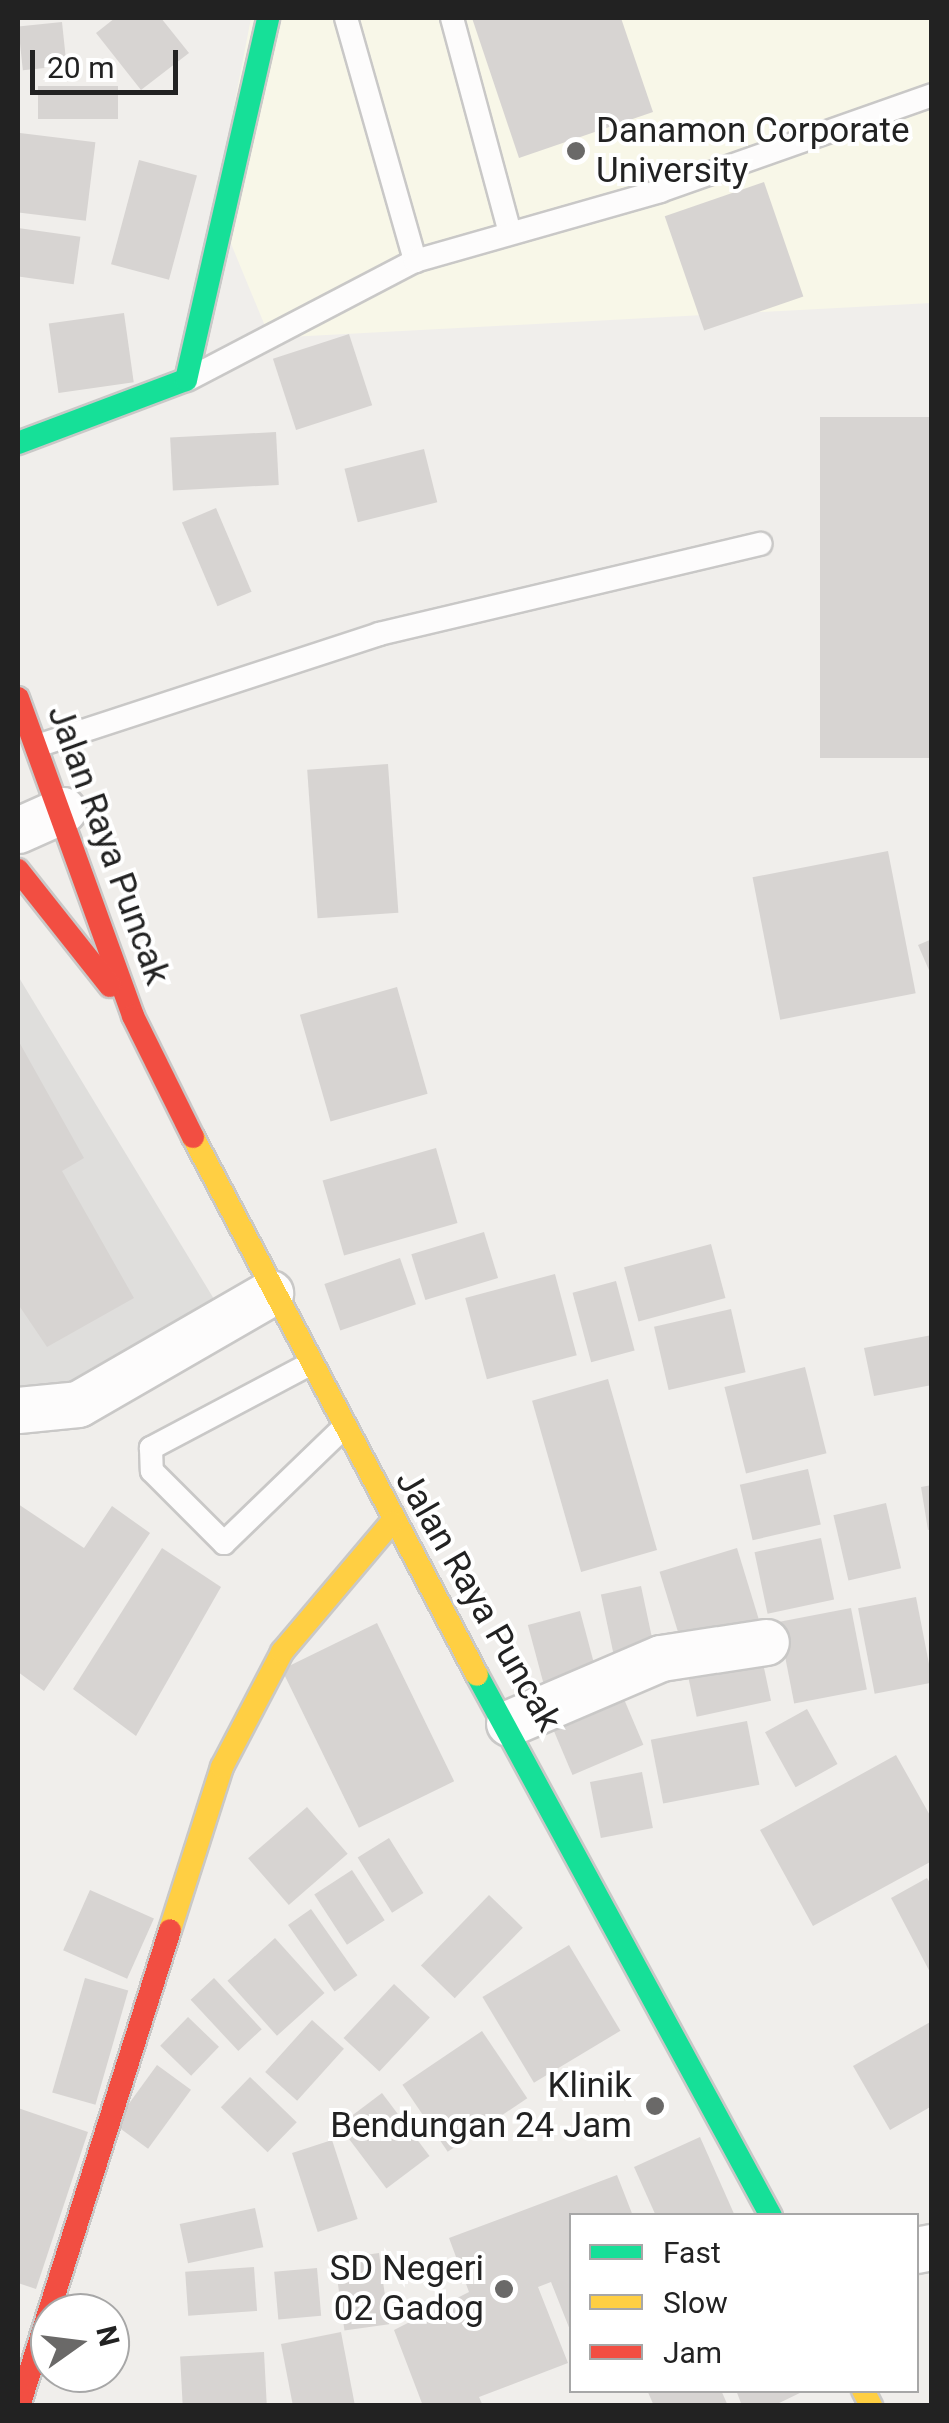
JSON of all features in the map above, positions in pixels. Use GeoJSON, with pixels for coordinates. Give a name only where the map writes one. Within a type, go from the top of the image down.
{"type":"FeatureCollection","features":[{"type":"Feature","properties":{"kind":"main road"},"geometry":{"type":"LineString","coordinates":[[18,443],[186,380],[268,18]]}},
{"type":"Feature","properties":{"kind":"main road","name":"Jalan Raya Puncak"},"geometry":{"type":"LineString","coordinates":[[18,698],[63,810],[133,1016],[270,1294],[392,1522],[509,1723],[768,2213]]}},
{"type":"Feature","properties":{"kind":"main road","name":"Jalan Raya Puncak"},"geometry":{"type":"LineString","coordinates":[[18,870],[133,1016]]}},
{"type":"Feature","properties":{"kind":"main road"},"geometry":{"type":"LineString","coordinates":[[19,2406],[222,1767],[282,1652],[392,1522]]}},
{"type":"Feature","properties":{"kind":"street"},"geometry":{"type":"LineString","coordinates":[[18,830],[63,810]]}},
{"type":"Feature","properties":{"kind":"street"},"geometry":{"type":"LineString","coordinates":[[18,1410],[78,1404],[270,1294]]}},
{"type":"Feature","properties":{"kind":"street"},"geometry":{"type":"LineString","coordinates":[[509,1723],[661,1658],[766,1642]]}},
{"type":"Feature","properties":{"kind":"lane"},"geometry":{"type":"LineString","coordinates":[[346,18],[415,261]]}},
{"type":"Feature","properties":{"kind":"lane"},"geometry":{"type":"LineString","coordinates":[[452,18],[509,229]]}},
{"type":"Feature","properties":{"kind":"lane"},"geometry":{"type":"LineString","coordinates":[[186,380],[415,261],[509,229],[660,191],[932,95]]}},
{"type":"Feature","properties":{"kind":"lane"},"geometry":{"type":"LineString","coordinates":[[37,746],[379,634],[761,544]]}},
{"type":"Feature","properties":{"kind":"lane"},"geometry":{"type":"LineString","coordinates":[[308,1365],[151,1448],[152,1471],[224,1543],[342,1429]]}},
{"type":"Feature","properties":{"kind":"shaded area","name":"Danamon Corporate University"},"geometry":{"type":"Polygon","coordinates":[[[251,18],[931,18],[931,303],[270,338],[215,205],[251,18]]]}},
{"type":"Feature","properties":{"kind":"shaded area"},"geometry":{"type":"Polygon","coordinates":[[[18,976],[217,1304],[70,1392],[18,1387],[18,976]]]}},
{"type":"Feature","properties":{"kind":"building"},"geometry":{"type":"Polygon","coordinates":[[[115,18],[161,18],[189,53],[141,90],[96,33],[115,18]]]}},
{"type":"Feature","properties":{"kind":"building"},"geometry":{"type":"Polygon","coordinates":[[[472,18],[621,18],[653,112],[519,158],[472,18]]]}},
{"type":"Feature","properties":{"kind":"building"},"geometry":{"type":"Polygon","coordinates":[[[62,22],[67,66],[23,70],[18,27],[62,22]]]}},
{"type":"Feature","properties":{"kind":"building"},"geometry":{"type":"Polygon","coordinates":[[[38,86],[118,86],[118,119],[38,119],[38,86]]]}},
{"type":"Feature","properties":{"kind":"building"},"geometry":{"type":"Polygon","coordinates":[[[20,133],[95,142],[86,221],[18,212],[20,133]]]}},
{"type":"Feature","properties":{"kind":"building"},"geometry":{"type":"Polygon","coordinates":[[[139,160],[197,176],[169,280],[111,264],[139,160]]]}},
{"type":"Feature","properties":{"kind":"building"},"geometry":{"type":"Polygon","coordinates":[[[764,182],[803,296],[704,331],[665,216],[764,182]]]}},
{"type":"Feature","properties":{"kind":"building"},"geometry":{"type":"Polygon","coordinates":[[[18,228],[80,237],[74,284],[18,276],[18,228]]]}},
{"type":"Feature","properties":{"kind":"building"},"geometry":{"type":"Polygon","coordinates":[[[124,313],[134,382],[58,393],[49,324],[124,313]]]}},
{"type":"Feature","properties":{"kind":"building"},"geometry":{"type":"Polygon","coordinates":[[[349,334],[372,405],[296,430],[273,359],[349,334]]]}},
{"type":"Feature","properties":{"kind":"building"},"geometry":{"type":"Polygon","coordinates":[[[820,417],[932,417],[932,758],[820,758],[820,417]]]}},
{"type":"Feature","properties":{"kind":"building"},"geometry":{"type":"Polygon","coordinates":[[[276,432],[279,485],[173,490],[170,438],[276,432]]]}},
{"type":"Feature","properties":{"kind":"building"},"geometry":{"type":"Polygon","coordinates":[[[424,449],[437,502],[358,522],[344,469],[424,449]]]}},
{"type":"Feature","properties":{"kind":"building"},"geometry":{"type":"Polygon","coordinates":[[[216,508],[252,592],[217,606],[182,522],[216,508]]]}},
{"type":"Feature","properties":{"kind":"building"},"geometry":{"type":"Polygon","coordinates":[[[388,764],[398,913],[318,918],[307,770],[388,764]]]}},
{"type":"Feature","properties":{"kind":"building"},"geometry":{"type":"Polygon","coordinates":[[[888,851],[916,993],[780,1020],[753,877],[888,851]]]}},
{"type":"Feature","properties":{"kind":"building"},"geometry":{"type":"Polygon","coordinates":[[[932,939],[932,977],[918,945],[932,939]]]}},
{"type":"Feature","properties":{"kind":"building"},"geometry":{"type":"Polygon","coordinates":[[[397,987],[428,1094],[331,1122],[300,1015],[397,987]]]}},
{"type":"Feature","properties":{"kind":"building"},"geometry":{"type":"Polygon","coordinates":[[[18,1040],[84,1158],[62,1171],[134,1298],[47,1347],[18,1304],[18,1040]]]}},
{"type":"Feature","properties":{"kind":"building"},"geometry":{"type":"Polygon","coordinates":[[[436,1148],[457,1223],[344,1256],[323,1181],[436,1148]]]}},
{"type":"Feature","properties":{"kind":"building"},"geometry":{"type":"Polygon","coordinates":[[[484,1232],[498,1278],[425,1300],[411,1254],[484,1232]]]}},
{"type":"Feature","properties":{"kind":"building"},"geometry":{"type":"Polygon","coordinates":[[[711,1244],[725,1298],[639,1321],[624,1267],[711,1244]]]}},
{"type":"Feature","properties":{"kind":"building"},"geometry":{"type":"Polygon","coordinates":[[[400,1258],[416,1304],[340,1330],[324,1284],[400,1258]]]}},
{"type":"Feature","properties":{"kind":"building"},"geometry":{"type":"Polygon","coordinates":[[[555,1274],[577,1355],[487,1379],[465,1298],[555,1274]]]}},
{"type":"Feature","properties":{"kind":"building"},"geometry":{"type":"Polygon","coordinates":[[[616,1281],[635,1351],[591,1362],[573,1293],[616,1281]]]}},
{"type":"Feature","properties":{"kind":"building"},"geometry":{"type":"Polygon","coordinates":[[[731,1309],[746,1372],[669,1390],[654,1327],[731,1309]]]}},
{"type":"Feature","properties":{"kind":"building"},"geometry":{"type":"Polygon","coordinates":[[[932,1335],[932,1385],[874,1396],[864,1348],[932,1335]]]}},
{"type":"Feature","properties":{"kind":"building"},"geometry":{"type":"Polygon","coordinates":[[[805,1367],[827,1453],[746,1473],[724,1387],[805,1367]]]}},
{"type":"Feature","properties":{"kind":"building"},"geometry":{"type":"Polygon","coordinates":[[[608,1379],[657,1550],[581,1572],[532,1401],[608,1379]]]}},
{"type":"Feature","properties":{"kind":"building"},"geometry":{"type":"Polygon","coordinates":[[[808,1469],[821,1525],[753,1540],[740,1485],[808,1469]]]}},
{"type":"Feature","properties":{"kind":"building"},"geometry":{"type":"Polygon","coordinates":[[[932,1485],[932,1529],[928,1530],[921,1487],[932,1485]]]}},
{"type":"Feature","properties":{"kind":"building"},"geometry":{"type":"Polygon","coordinates":[[[886,1503],[901,1568],[848,1580],[833,1515],[886,1503]]]}},
{"type":"Feature","properties":{"kind":"building"},"geometry":{"type":"Polygon","coordinates":[[[18,1504],[84,1548],[112,1506],[150,1533],[44,1691],[18,1672],[18,1504]]]}},
{"type":"Feature","properties":{"kind":"building"},"geometry":{"type":"Polygon","coordinates":[[[821,1538],[834,1600],[768,1614],[754,1552],[821,1538]]]}},
{"type":"Feature","properties":{"kind":"building"},"geometry":{"type":"Polygon","coordinates":[[[162,1548],[221,1587],[136,1736],[73,1689],[162,1548]]]}},
{"type":"Feature","properties":{"kind":"building"},"geometry":{"type":"Polygon","coordinates":[[[737,1548],[759,1621],[682,1644],[660,1572],[737,1548]]]}},
{"type":"Feature","properties":{"kind":"building"},"geometry":{"type":"Polygon","coordinates":[[[641,1586],[656,1658],[616,1667],[601,1595],[641,1586]]]}},
{"type":"Feature","properties":{"kind":"building"},"geometry":{"type":"Polygon","coordinates":[[[916,1597],[932,1683],[875,1694],[858,1608],[916,1597]]]}},
{"type":"Feature","properties":{"kind":"building"},"geometry":{"type":"Polygon","coordinates":[[[851,1608],[867,1689],[794,1704],[778,1622],[851,1608]]]}},
{"type":"Feature","properties":{"kind":"building"},"geometry":{"type":"Polygon","coordinates":[[[580,1611],[596,1669],[543,1683],[528,1625],[580,1611]]]}},
{"type":"Feature","properties":{"kind":"building"},"geometry":{"type":"Polygon","coordinates":[[[377,1623],[454,1781],[359,1828],[282,1669],[377,1623]]]}},
{"type":"Feature","properties":{"kind":"building"},"geometry":{"type":"Polygon","coordinates":[[[760,1649],[771,1701],[697,1717],[686,1665],[760,1649]]]}},
{"type":"Feature","properties":{"kind":"building"},"geometry":{"type":"Polygon","coordinates":[[[618,1685],[643,1745],[573,1775],[547,1715],[618,1685]]]}},
{"type":"Feature","properties":{"kind":"building"},"geometry":{"type":"Polygon","coordinates":[[[807,1709],[838,1764],[796,1787],[765,1732],[807,1709]]]}},
{"type":"Feature","properties":{"kind":"building"},"geometry":{"type":"Polygon","coordinates":[[[747,1721],[759,1785],[663,1804],[651,1740],[747,1721]]]}},
{"type":"Feature","properties":{"kind":"building"},"geometry":{"type":"Polygon","coordinates":[[[896,1755],[932,1819],[932,1861],[813,1926],[760,1830],[896,1755]]]}},
{"type":"Feature","properties":{"kind":"building"},"geometry":{"type":"Polygon","coordinates":[[[642,1772],[653,1828],[601,1838],[590,1782],[642,1772]]]}},
{"type":"Feature","properties":{"kind":"building"},"geometry":{"type":"Polygon","coordinates":[[[307,1807],[348,1854],[289,1905],[248,1858],[307,1807]]]}},
{"type":"Feature","properties":{"kind":"building"},"geometry":{"type":"Polygon","coordinates":[[[389,1838],[423,1893],[392,1913],[358,1858],[389,1838]]]}},
{"type":"Feature","properties":{"kind":"building"},"geometry":{"type":"Polygon","coordinates":[[[352,1870],[385,1920],[347,1945],[314,1895],[352,1870]]]}},
{"type":"Feature","properties":{"kind":"building"},"geometry":{"type":"Polygon","coordinates":[[[927,1878],[932,1886],[932,1976],[891,1898],[927,1878]]]}},
{"type":"Feature","properties":{"kind":"building"},"geometry":{"type":"Polygon","coordinates":[[[90,1890],[154,1918],[127,1979],[63,1950],[90,1890]]]}},
{"type":"Feature","properties":{"kind":"building"},"geometry":{"type":"Polygon","coordinates":[[[489,1895],[523,1928],[455,1998],[421,1965],[489,1895]]]}},
{"type":"Feature","properties":{"kind":"building"},"geometry":{"type":"Polygon","coordinates":[[[311,1909],[357,1975],[335,1991],[288,1925],[311,1909]]]}},
{"type":"Feature","properties":{"kind":"building"},"geometry":{"type":"Polygon","coordinates":[[[275,1938],[325,1993],[277,2036],[227,1981],[275,1938]]]}},
{"type":"Feature","properties":{"kind":"building"},"geometry":{"type":"Polygon","coordinates":[[[569,1945],[621,2031],[534,2083],[482,1997],[569,1945]]]}},
{"type":"Feature","properties":{"kind":"building"},"geometry":{"type":"Polygon","coordinates":[[[85,1978],[128,1990],[95,2105],[52,2092],[85,1978]]]}},
{"type":"Feature","properties":{"kind":"building"},"geometry":{"type":"Polygon","coordinates":[[[214,1978],[262,2029],[238,2051],[191,2000],[214,1978]]]}},
{"type":"Feature","properties":{"kind":"building"},"geometry":{"type":"Polygon","coordinates":[[[394,1984],[430,2017],[379,2072],[344,2038],[394,1984]]]}},
{"type":"Feature","properties":{"kind":"building"},"geometry":{"type":"Polygon","coordinates":[[[188,2017],[219,2047],[191,2076],[160,2046],[188,2017]]]}},
{"type":"Feature","properties":{"kind":"building"},"geometry":{"type":"Polygon","coordinates":[[[312,2020],[344,2049],[297,2101],[265,2072],[312,2020]]]}},
{"type":"Feature","properties":{"kind":"building"},"geometry":{"type":"Polygon","coordinates":[[[932,2021],[932,2106],[890,2130],[853,2066],[932,2021]]]}},
{"type":"Feature","properties":{"kind":"building"},"geometry":{"type":"Polygon","coordinates":[[[482,2031],[527,2098],[448,2152],[402,2085],[482,2031]]]}},
{"type":"Feature","properties":{"kind":"building"},"geometry":{"type":"Polygon","coordinates":[[[157,2065],[191,2090],[148,2149],[114,2124],[157,2065]]]}},
{"type":"Feature","properties":{"kind":"building"},"geometry":{"type":"Polygon","coordinates":[[[250,2077],[297,2122],[268,2152],[221,2107],[250,2077]]]}},
{"type":"Feature","properties":{"kind":"building"},"geometry":{"type":"Polygon","coordinates":[[[382,2093],[430,2156],[386,2189],[339,2125],[382,2093]]]}},
{"type":"Feature","properties":{"kind":"building"},"geometry":{"type":"Polygon","coordinates":[[[18,2108],[88,2132],[36,2289],[18,2283],[18,2108]]]}},
{"type":"Feature","properties":{"kind":"building"},"geometry":{"type":"Polygon","coordinates":[[[700,2137],[734,2213],[655,2213],[634,2167],[700,2137]]]}},
{"type":"Feature","properties":{"kind":"building"},"geometry":{"type":"Polygon","coordinates":[[[332,2140],[358,2219],[318,2232],[292,2153],[332,2140]]]}},
{"type":"Feature","properties":{"kind":"building","name":"SD Negeri 02 Gadog"},"geometry":{"type":"Polygon","coordinates":[[[617,2175],[632,2213],[569,2213],[569,2327],[551,2282],[538,2287],[568,2363],[479,2397],[483,2406],[423,2406],[394,2330],[469,2292],[449,2238],[617,2175]]]}},
{"type":"Feature","properties":{"kind":"building"},"geometry":{"type":"Polygon","coordinates":[[[255,2208],[263,2247],[188,2263],[180,2224],[255,2208]]]}},
{"type":"Feature","properties":{"kind":"building"},"geometry":{"type":"Polygon","coordinates":[[[379,2253],[389,2324],[344,2331],[334,2259],[379,2253]]]}},
{"type":"Feature","properties":{"kind":"building"},"geometry":{"type":"Polygon","coordinates":[[[254,2267],[257,2311],[188,2316],[185,2272],[254,2267]]]}},
{"type":"Feature","properties":{"kind":"building"},"geometry":{"type":"Polygon","coordinates":[[[317,2268],[321,2316],[278,2320],[274,2272],[317,2268]]]}},
{"type":"Feature","properties":{"kind":"building"},"geometry":{"type":"Polygon","coordinates":[[[341,2332],[355,2406],[293,2406],[281,2344],[341,2332]]]}},
{"type":"Feature","properties":{"kind":"building"},"geometry":{"type":"Polygon","coordinates":[[[264,2352],[267,2406],[183,2406],[180,2356],[264,2352]]]}},
{"type":"Feature","properties":{"kind":"building"},"geometry":{"type":"Polygon","coordinates":[[[648,2393],[722,2393],[728,2406],[654,2406],[648,2393]]]}},
{"type":"Feature","properties":{"kind":"building"},"geometry":{"type":"Polygon","coordinates":[[[737,2393],[800,2393],[773,2406],[742,2406],[737,2393]]]}},
{"type":"Feature","properties":{"kind":"traffic: fast"},"geometry":{"type":"LineString","coordinates":[[18,443],[186,380],[268,18]]}},
{"type":"Feature","properties":{"kind":"traffic: fast"},"geometry":{"type":"LineString","coordinates":[[477,1675],[769,2213]]}},
{"type":"Feature","properties":{"kind":"traffic: slow"},"geometry":{"type":"LineString","coordinates":[[193,1137],[477,1675]]}},
{"type":"Feature","properties":{"kind":"traffic: slow"},"geometry":{"type":"LineString","coordinates":[[170,1930],[222,1767],[282,1652],[392,1522]]}},
{"type":"Feature","properties":{"kind":"traffic: slow"},"geometry":{"type":"LineString","coordinates":[[864,2393],[871,2406]]}},
{"type":"Feature","properties":{"kind":"traffic: jam"},"geometry":{"type":"LineString","coordinates":[[18,698],[133,1016],[193,1137]]}},
{"type":"Feature","properties":{"kind":"traffic: jam"},"geometry":{"type":"LineString","coordinates":[[18,870],[110,986]]}},
{"type":"Feature","properties":{"kind":"traffic: jam"},"geometry":{"type":"LineString","coordinates":[[19,2406],[170,1930]]}},
{"type":"Feature","properties":{"kind":"place","name":"Danamon Corporate University"},"geometry":{"type":"Point","coordinates":[576,151]}},
{"type":"Feature","properties":{"kind":"place","name":"Klinik Bendungan 24 Jam"},"geometry":{"type":"Point","coordinates":[655,2106]}},
{"type":"Feature","properties":{"kind":"place","name":"SD Negeri 02 Gadog"},"geometry":{"type":"Point","coordinates":[504,2289]}}]}
